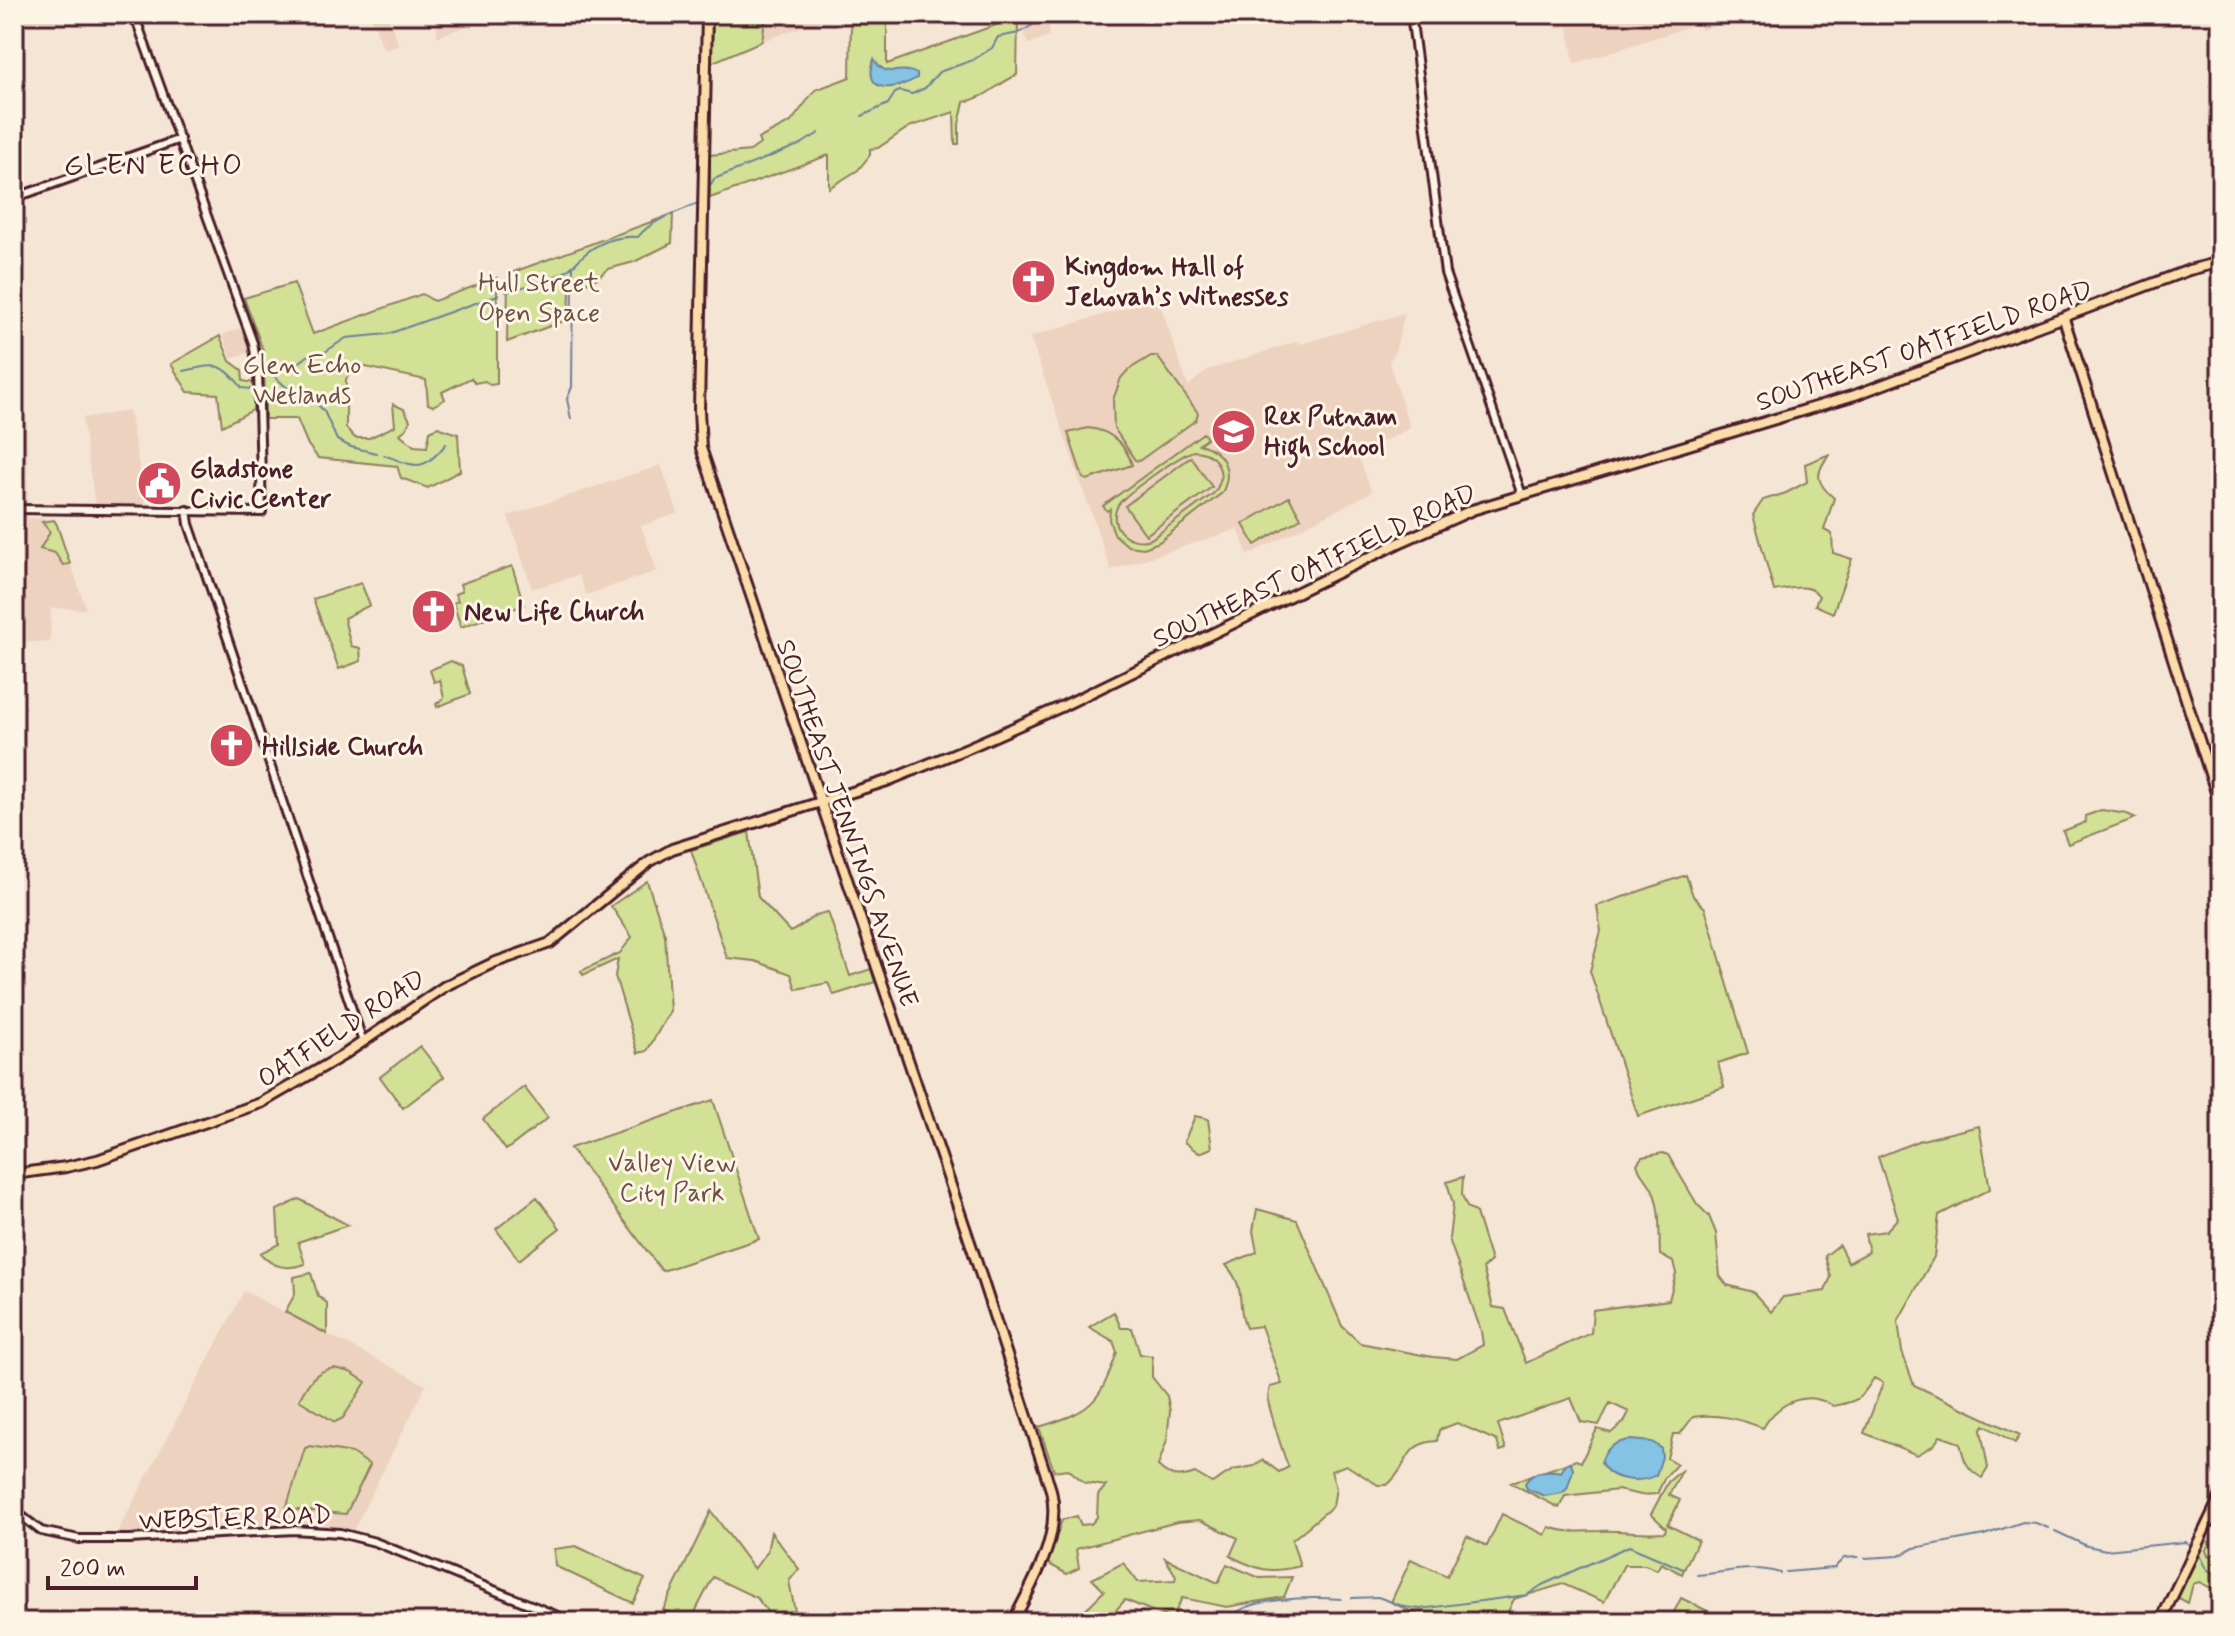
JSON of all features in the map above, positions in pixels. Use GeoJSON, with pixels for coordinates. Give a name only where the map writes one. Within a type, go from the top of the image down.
{"type":"FeatureCollection","features":[{"type":"Feature","properties":{"kind":"main road","name":"SOUTHEAST JENNINGS AVENUE"},"geometry":{"type":"LineString","coordinates":[[707,14],[699,410],[701,446],[972,1248],[1052,1497],[1054,1520],[1049,1545],[1013,1622]]}},
{"type":"Feature","properties":{"kind":"main road","name":"SOUTHEAST OATFIELD ROAD"},"geometry":{"type":"LineString","coordinates":[[623,883],[655,858],[676,847],[887,781],[1021,726],[1472,510],[1855,395],[2189,270],[2221,262]]}},
{"type":"Feature","properties":{"kind":"main road"},"geometry":{"type":"LineString","coordinates":[[2064,319],[2221,808]]}},
{"type":"Feature","properties":{"kind":"main road","name":"OATFIELD ROAD"},"geometry":{"type":"LineString","coordinates":[[14,1174],[97,1160],[235,1114],[283,1091],[445,986],[493,963],[550,943],[623,883]]}},
{"type":"Feature","properties":{"kind":"main road"},"geometry":{"type":"LineString","coordinates":[[2160,1622],[2221,1495]]}},
{"type":"Feature","properties":{"kind":"street"},"geometry":{"type":"LineString","coordinates":[[14,509],[262,512],[256,355],[134,14]]}},
{"type":"Feature","properties":{"kind":"street"},"geometry":{"type":"LineString","coordinates":[[1411,14],[1445,273],[1522,495]]}},
{"type":"Feature","properties":{"kind":"street"},"geometry":{"type":"LineString","coordinates":[[14,198],[180,139]]}},
{"type":"Feature","properties":{"kind":"street"},"geometry":{"type":"LineString","coordinates":[[187,510],[196,546],[363,1042]]}},
{"type":"Feature","properties":{"kind":"street","name":"WEBSTER ROAD"},"geometry":{"type":"LineString","coordinates":[[14,1510],[41,1531],[79,1539],[294,1530],[340,1533],[375,1542],[573,1622]]}},
{"type":"Feature","properties":{"kind":"street"},"geometry":{"type":"LineString","coordinates":[[2210,1520],[2221,1526]]}},
{"type":"Feature","properties":{"kind":"shaded area"},"geometry":{"type":"Polygon","coordinates":[[[14,14],[130,14],[131,18],[14,24],[14,14]]]}},
{"type":"Feature","properties":{"kind":"shaded area"},"geometry":{"type":"Polygon","coordinates":[[[370,14],[387,14],[399,45],[384,50],[370,14]]]}},
{"type":"Feature","properties":{"kind":"shaded area"},"geometry":{"type":"Polygon","coordinates":[[[437,14],[499,14],[437,37],[437,14]]]}},
{"type":"Feature","properties":{"kind":"shaded area"},"geometry":{"type":"Polygon","coordinates":[[[766,14],[839,14],[762,41],[766,14]]]}},
{"type":"Feature","properties":{"kind":"shaded area"},"geometry":{"type":"Polygon","coordinates":[[[1018,14],[1049,14],[1049,36],[1028,44],[1023,29],[1018,31],[1018,14]]]}},
{"type":"Feature","properties":{"kind":"shaded area"},"geometry":{"type":"Polygon","coordinates":[[[1546,14],[1689,14],[1691,26],[1574,64],[1568,26],[1556,29],[1554,15],[1546,17],[1546,14]]]}},
{"type":"Feature","properties":{"kind":"shaded area"},"geometry":{"type":"Polygon","coordinates":[[[1698,14],[1752,14],[1701,30],[1698,14]]]}},
{"type":"Feature","properties":{"kind":"shaded area","name":"Rex Putnam High School"},"geometry":{"type":"Polygon","coordinates":[[[1158,298],[1188,386],[1208,370],[1298,341],[1301,344],[1405,313],[1395,352],[1389,362],[1410,428],[1358,455],[1372,492],[1248,555],[1238,529],[1111,570],[1030,337],[1158,298]]]}},
{"type":"Feature","properties":{"kind":"shaded area"},"geometry":{"type":"Polygon","coordinates":[[[245,326],[252,352],[231,358],[223,335],[245,326]]]}},
{"type":"Feature","properties":{"kind":"shaded area"},"geometry":{"type":"Polygon","coordinates":[[[14,380],[27,420],[28,518],[56,519],[86,609],[51,608],[50,642],[14,642],[14,380]]]}},
{"type":"Feature","properties":{"kind":"shaded area"},"geometry":{"type":"Polygon","coordinates":[[[129,411],[146,504],[95,505],[82,418],[129,411]]]}},
{"type":"Feature","properties":{"kind":"shaded area"},"geometry":{"type":"Polygon","coordinates":[[[661,465],[678,513],[641,526],[657,571],[586,595],[579,575],[532,589],[508,516],[661,465]]]}},
{"type":"Feature","properties":{"kind":"shaded area"},"geometry":{"type":"Polygon","coordinates":[[[244,1291],[426,1385],[354,1529],[304,1523],[117,1533],[244,1291]]]}},
{"type":"Feature","properties":{"kind":"green space"},"geometry":{"type":"Polygon","coordinates":[[[712,14],[766,14],[762,41],[711,63],[712,14]]]}},
{"type":"Feature","properties":{"kind":"green space"},"geometry":{"type":"Polygon","coordinates":[[[865,14],[887,14],[887,64],[1018,17],[1017,75],[979,98],[964,102],[959,144],[955,144],[954,112],[909,127],[878,148],[870,149],[870,155],[858,170],[829,188],[829,155],[710,198],[710,155],[750,151],[760,144],[758,139],[791,122],[815,90],[850,77],[851,19],[865,14]]]}},
{"type":"Feature","properties":{"kind":"green space","name":"Hull Street Open Space"},"geometry":{"type":"Polygon","coordinates":[[[673,214],[672,243],[634,262],[608,269],[596,279],[570,290],[569,319],[507,342],[508,274],[673,214]]]}},
{"type":"Feature","properties":{"kind":"green space","name":"Glen Echo Wetlands"},"geometry":{"type":"Polygon","coordinates":[[[497,278],[497,384],[490,385],[485,381],[475,383],[471,378],[442,392],[445,399],[433,406],[428,404],[426,380],[357,365],[346,379],[346,428],[355,438],[369,438],[395,426],[393,404],[404,409],[410,420],[400,434],[414,446],[427,447],[430,431],[438,427],[458,434],[460,471],[428,488],[401,478],[397,466],[318,458],[308,445],[297,419],[265,419],[264,353],[244,298],[294,283],[313,334],[422,294],[434,301],[497,278]]]}},
{"type":"Feature","properties":{"kind":"green space"},"geometry":{"type":"Polygon","coordinates":[[[220,336],[230,361],[242,370],[243,381],[254,383],[253,410],[222,426],[218,394],[188,392],[171,364],[220,336]]]}},
{"type":"Feature","properties":{"kind":"green space"},"geometry":{"type":"Polygon","coordinates":[[[1151,356],[1157,356],[1198,413],[1196,420],[1139,461],[1135,460],[1114,428],[1113,400],[1121,378],[1151,356]]]}},
{"type":"Feature","properties":{"kind":"green space"},"geometry":{"type":"Polygon","coordinates":[[[1088,428],[1116,439],[1132,465],[1087,480],[1083,478],[1068,433],[1088,428]]]}},
{"type":"Feature","properties":{"kind":"green space"},"geometry":{"type":"Polygon","coordinates":[[[1203,433],[1207,438],[1199,444],[1214,451],[1224,462],[1227,476],[1222,493],[1159,542],[1144,548],[1128,546],[1115,535],[1109,520],[1110,509],[1107,511],[1103,506],[1203,433]],[[1194,451],[1178,459],[1118,505],[1115,521],[1122,533],[1135,540],[1151,539],[1214,493],[1220,479],[1218,465],[1202,452],[1194,451]]]}},
{"type":"Feature","properties":{"kind":"green space"},"geometry":{"type":"Polygon","coordinates":[[[1830,454],[1819,472],[1821,482],[1834,498],[1824,530],[1832,534],[1833,553],[1852,559],[1833,613],[1815,605],[1819,596],[1810,589],[1774,591],[1753,515],[1763,500],[1807,482],[1805,464],[1830,454]]]}},
{"type":"Feature","properties":{"kind":"green space"},"geometry":{"type":"Polygon","coordinates":[[[1191,457],[1212,487],[1146,535],[1125,506],[1191,457]]]}},
{"type":"Feature","properties":{"kind":"green space"},"geometry":{"type":"Polygon","coordinates":[[[1289,497],[1301,518],[1255,545],[1243,524],[1289,497]]]}},
{"type":"Feature","properties":{"kind":"green space"},"geometry":{"type":"Polygon","coordinates":[[[54,520],[70,564],[63,565],[55,553],[40,549],[50,532],[42,522],[54,520]]]}},
{"type":"Feature","properties":{"kind":"green space"},"geometry":{"type":"Polygon","coordinates":[[[512,566],[524,605],[461,627],[453,603],[458,601],[455,594],[462,591],[460,584],[512,566]]]}},
{"type":"Feature","properties":{"kind":"green space"},"geometry":{"type":"Polygon","coordinates":[[[361,583],[370,605],[344,618],[351,646],[360,648],[361,661],[339,669],[313,599],[361,583]]]}},
{"type":"Feature","properties":{"kind":"green space"},"geometry":{"type":"Polygon","coordinates":[[[451,661],[462,666],[470,694],[437,707],[436,704],[444,698],[440,680],[434,682],[430,670],[451,661]]]}},
{"type":"Feature","properties":{"kind":"green space"},"geometry":{"type":"Polygon","coordinates":[[[2102,810],[2136,818],[2068,844],[2063,831],[2086,822],[2085,816],[2102,810]]]}},
{"type":"Feature","properties":{"kind":"green space"},"geometry":{"type":"Polygon","coordinates":[[[749,832],[758,897],[790,932],[817,915],[828,912],[850,976],[871,969],[875,982],[834,995],[828,983],[796,989],[791,974],[755,961],[727,958],[691,850],[749,832]]]}},
{"type":"Feature","properties":{"kind":"green space"},"geometry":{"type":"Polygon","coordinates":[[[1686,875],[1693,896],[1705,908],[1748,1053],[1718,1063],[1724,1087],[1638,1116],[1590,971],[1601,931],[1597,906],[1686,875]]]}},
{"type":"Feature","properties":{"kind":"green space"},"geometry":{"type":"Polygon","coordinates":[[[647,881],[665,935],[670,1011],[647,1051],[638,1053],[615,976],[618,959],[583,975],[581,971],[620,953],[632,937],[611,906],[647,881]]]}},
{"type":"Feature","properties":{"kind":"green space"},"geometry":{"type":"Polygon","coordinates":[[[420,1046],[444,1077],[403,1108],[380,1077],[420,1046]]]}},
{"type":"Feature","properties":{"kind":"green space"},"geometry":{"type":"Polygon","coordinates":[[[524,1087],[548,1118],[506,1150],[483,1119],[524,1087]]]}},
{"type":"Feature","properties":{"kind":"green space","name":"Valley View City Park"},"geometry":{"type":"Polygon","coordinates":[[[713,1100],[759,1239],[662,1271],[570,1148],[713,1100]]]}},
{"type":"Feature","properties":{"kind":"green space"},"geometry":{"type":"Polygon","coordinates":[[[1195,1116],[1208,1119],[1212,1148],[1199,1153],[1184,1142],[1195,1116]]]}},
{"type":"Feature","properties":{"kind":"green space"},"geometry":{"type":"Polygon","coordinates":[[[1979,1126],[1990,1189],[1939,1215],[1934,1257],[1898,1321],[1902,1352],[1914,1385],[2020,1435],[2015,1443],[1984,1425],[1981,1430],[1988,1468],[1982,1478],[1966,1464],[1960,1443],[1940,1436],[1934,1445],[1917,1455],[1864,1433],[1883,1383],[1874,1378],[1854,1401],[1833,1406],[1813,1399],[1794,1401],[1777,1411],[1763,1428],[1728,1418],[1693,1417],[1680,1434],[1673,1434],[1667,1458],[1677,1464],[1665,1477],[1657,1494],[1641,1495],[1618,1490],[1565,1496],[1559,1508],[1511,1483],[1576,1460],[1581,1462],[1597,1429],[1611,1433],[1624,1422],[1629,1412],[1610,1403],[1599,1425],[1581,1422],[1571,1398],[1498,1424],[1506,1449],[1500,1451],[1497,1441],[1457,1423],[1439,1430],[1437,1441],[1418,1446],[1412,1451],[1387,1485],[1378,1485],[1346,1465],[1331,1471],[1336,1488],[1333,1506],[1292,1540],[1300,1566],[1272,1570],[1240,1561],[1230,1556],[1238,1538],[1200,1520],[1177,1522],[1076,1549],[1079,1568],[1067,1574],[1047,1563],[1062,1520],[1077,1516],[1081,1525],[1091,1524],[1097,1517],[1098,1495],[1106,1486],[1085,1483],[1068,1469],[1054,1471],[1039,1427],[1071,1416],[1098,1395],[1117,1352],[1113,1341],[1089,1327],[1114,1312],[1121,1328],[1132,1328],[1140,1354],[1152,1356],[1152,1377],[1167,1396],[1170,1411],[1167,1440],[1158,1466],[1171,1475],[1180,1477],[1195,1473],[1212,1483],[1233,1470],[1254,1466],[1263,1460],[1279,1472],[1289,1467],[1268,1400],[1270,1387],[1282,1384],[1261,1326],[1246,1328],[1237,1282],[1226,1265],[1257,1252],[1253,1231],[1257,1209],[1297,1220],[1342,1326],[1360,1343],[1457,1359],[1483,1345],[1449,1239],[1453,1204],[1447,1182],[1463,1177],[1462,1195],[1467,1207],[1476,1213],[1491,1261],[1483,1268],[1493,1307],[1505,1309],[1526,1363],[1591,1333],[1593,1310],[1669,1300],[1676,1273],[1673,1262],[1660,1255],[1656,1198],[1637,1164],[1642,1157],[1668,1155],[1697,1204],[1709,1216],[1716,1233],[1720,1276],[1727,1285],[1753,1292],[1771,1312],[1783,1297],[1825,1291],[1831,1277],[1825,1256],[1839,1245],[1848,1263],[1869,1252],[1865,1234],[1886,1231],[1898,1218],[1878,1157],[1918,1141],[1979,1126]]]}},
{"type":"Feature","properties":{"kind":"green space"},"geometry":{"type":"Polygon","coordinates":[[[537,1197],[560,1228],[519,1260],[496,1229],[537,1197]]]}},
{"type":"Feature","properties":{"kind":"green space"},"geometry":{"type":"Polygon","coordinates":[[[299,1199],[348,1225],[298,1242],[305,1264],[281,1266],[260,1253],[279,1244],[277,1210],[299,1199]]]}},
{"type":"Feature","properties":{"kind":"green space"},"geometry":{"type":"Polygon","coordinates":[[[311,1273],[318,1296],[327,1303],[327,1334],[285,1312],[295,1294],[294,1277],[311,1273]]]}},
{"type":"Feature","properties":{"kind":"green space"},"geometry":{"type":"Polygon","coordinates":[[[334,1368],[350,1372],[366,1382],[343,1418],[335,1422],[299,1400],[317,1375],[334,1368]]]}},
{"type":"Feature","properties":{"kind":"green space"},"geometry":{"type":"Polygon","coordinates":[[[310,1446],[352,1453],[370,1465],[346,1514],[286,1509],[305,1448],[310,1446]]]}},
{"type":"Feature","properties":{"kind":"green space"},"geometry":{"type":"Polygon","coordinates":[[[1683,1469],[1669,1495],[1680,1500],[1668,1525],[1698,1540],[1682,1574],[1661,1563],[1657,1570],[1645,1565],[1624,1565],[1604,1602],[1563,1584],[1514,1599],[1503,1622],[1432,1622],[1391,1602],[1411,1559],[1447,1576],[1467,1536],[1487,1546],[1502,1514],[1545,1535],[1549,1527],[1575,1532],[1665,1532],[1666,1528],[1651,1514],[1668,1482],[1683,1469]]]}},
{"type":"Feature","properties":{"kind":"green space"},"geometry":{"type":"Polygon","coordinates":[[[711,1511],[754,1569],[767,1552],[771,1532],[799,1569],[789,1581],[796,1616],[803,1622],[775,1622],[757,1598],[713,1577],[690,1622],[663,1610],[711,1511]]]}},
{"type":"Feature","properties":{"kind":"green space"},"geometry":{"type":"Polygon","coordinates":[[[2205,1540],[2210,1542],[2206,1550],[2208,1556],[2221,1551],[2221,1593],[2199,1582],[2193,1584],[2188,1603],[2177,1597],[2205,1540]]]}},
{"type":"Feature","properties":{"kind":"green space"},"geometry":{"type":"Polygon","coordinates":[[[576,1546],[645,1579],[633,1603],[555,1566],[554,1549],[576,1546]]]}},
{"type":"Feature","properties":{"kind":"green space"},"geometry":{"type":"Polygon","coordinates":[[[1165,1558],[1218,1583],[1227,1564],[1260,1578],[1292,1577],[1284,1597],[1227,1607],[1182,1598],[1172,1619],[1125,1600],[1105,1622],[1073,1622],[1104,1591],[1092,1579],[1123,1563],[1138,1582],[1175,1580],[1176,1576],[1165,1558]]]}},
{"type":"Feature","properties":{"kind":"green space"},"geometry":{"type":"Polygon","coordinates":[[[1681,1598],[1730,1622],[1669,1622],[1681,1598]]]}},
{"type":"Feature","properties":{"kind":"water"},"geometry":{"type":"Polygon","coordinates":[[[874,59],[884,69],[911,71],[917,74],[917,78],[899,86],[883,87],[873,79],[874,59]]]}},
{"type":"Feature","properties":{"kind":"water"},"geometry":{"type":"Polygon","coordinates":[[[1630,1440],[1652,1442],[1661,1448],[1662,1457],[1656,1475],[1626,1479],[1605,1468],[1601,1462],[1608,1449],[1630,1440]]]}},
{"type":"Feature","properties":{"kind":"water"},"geometry":{"type":"Polygon","coordinates":[[[1571,1462],[1573,1470],[1567,1489],[1562,1493],[1545,1496],[1527,1489],[1525,1483],[1536,1473],[1561,1472],[1571,1462]]]}},
{"type":"Feature","properties":{"kind":"waterway"},"geometry":{"type":"LineString","coordinates":[[862,116],[888,104],[895,93],[912,94],[925,88],[939,72],[973,60],[992,48],[998,37],[1019,33],[1048,16]]}},
{"type":"Feature","properties":{"kind":"waterway"},"geometry":{"type":"LineString","coordinates":[[711,185],[714,179],[801,144],[819,133]]}},
{"type":"Feature","properties":{"kind":"waterway"},"geometry":{"type":"LineString","coordinates":[[506,292],[559,275],[597,246],[617,238],[638,237],[657,221],[696,204]]}},
{"type":"Feature","properties":{"kind":"waterway"},"geometry":{"type":"LineString","coordinates":[[571,419],[567,399],[572,387],[573,267]]}},
{"type":"Feature","properties":{"kind":"waterway"},"geometry":{"type":"LineString","coordinates":[[266,373],[281,366],[296,365],[309,355],[322,354],[346,338],[388,334],[498,295]]}},
{"type":"Feature","properties":{"kind":"waterway"},"geometry":{"type":"LineString","coordinates":[[184,371],[218,367],[229,373],[242,388],[251,389]]}},
{"type":"Feature","properties":{"kind":"waterway"},"geometry":{"type":"LineString","coordinates":[[272,374],[286,387],[309,396],[324,411],[337,440],[376,453]]}},
{"type":"Feature","properties":{"kind":"waterway"},"geometry":{"type":"LineString","coordinates":[[384,455],[418,465],[431,460],[446,444]]}},
{"type":"Feature","properties":{"kind":"waterway"},"geometry":{"type":"LineString","coordinates":[[1865,1558],[1899,1556],[1914,1548],[1984,1535],[2023,1522],[2048,1528]]}},
{"type":"Feature","properties":{"kind":"waterway"},"geometry":{"type":"LineString","coordinates":[[2055,1531],[2087,1546],[2106,1550],[2185,1542],[2192,1546]]}},
{"type":"Feature","properties":{"kind":"waterway"},"geometry":{"type":"LineString","coordinates":[[1352,1598],[1378,1597],[1420,1609],[1527,1595],[1542,1585],[1629,1546],[1683,1569]]}},
{"type":"Feature","properties":{"kind":"waterway"},"geometry":{"type":"LineString","coordinates":[[2198,1553],[2206,1568],[2221,1576]]}},
{"type":"Feature","properties":{"kind":"waterway"},"geometry":{"type":"LineString","coordinates":[[1786,1572],[1834,1568],[1844,1558],[1858,1557]]}},
{"type":"Feature","properties":{"kind":"waterway"},"geometry":{"type":"LineString","coordinates":[[1697,1575],[1749,1569],[1780,1573]]}},
{"type":"Feature","properties":{"kind":"waterway"},"geometry":{"type":"LineString","coordinates":[[1228,1622],[1235,1613],[1262,1603],[1341,1599]]}},
{"type":"Feature","properties":{"kind":"place","name":"Kingdom Hall of Jehovah’s Witnesses"},"geometry":{"type":"Point","coordinates":[1034,281]}},
{"type":"Feature","properties":{"kind":"place","name":"Rex Putnam High School"},"geometry":{"type":"Point","coordinates":[1233,431]}},
{"type":"Feature","properties":{"kind":"place","name":"Gladstone Civic Center"},"geometry":{"type":"Point","coordinates":[159,483]}},
{"type":"Feature","properties":{"kind":"place","name":"New Life Church"},"geometry":{"type":"Point","coordinates":[433,611]}},
{"type":"Feature","properties":{"kind":"place","name":"Hillside Church"},"geometry":{"type":"Point","coordinates":[231,746]}},
{"type":"Feature","properties":{"kind":"district","name":"GLEN ECHO"},"geometry":{"type":"Point","coordinates":[154,164]}}]}
